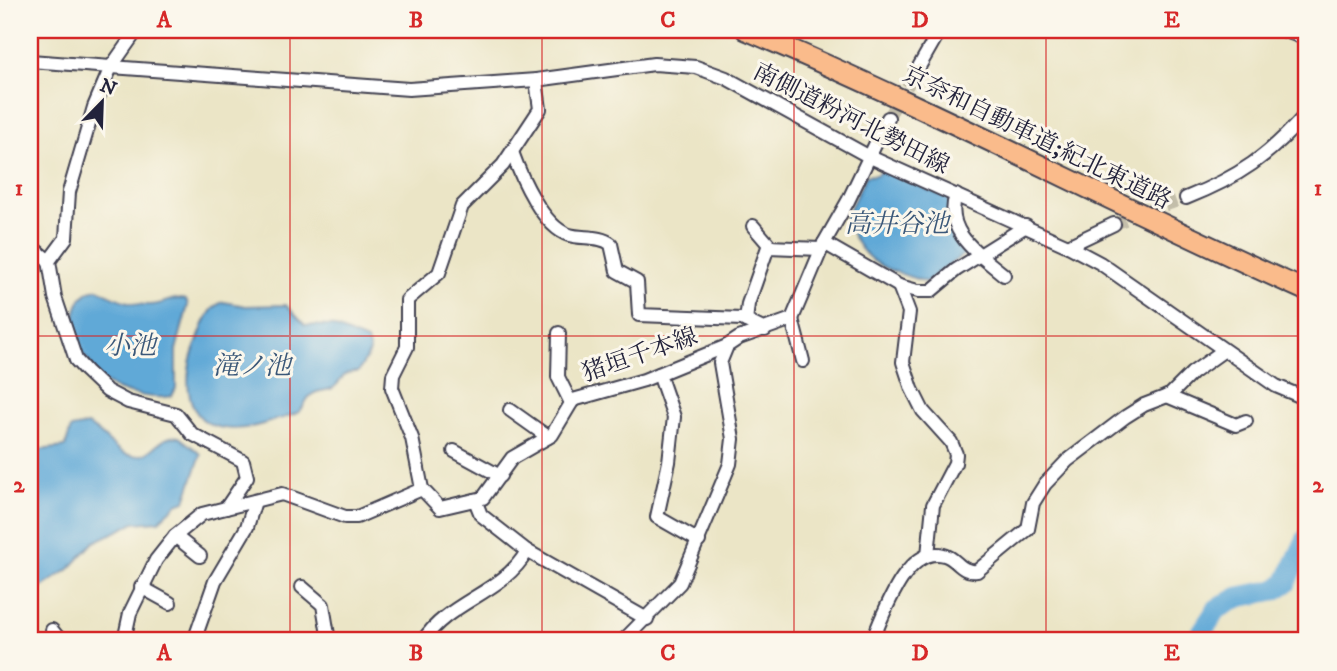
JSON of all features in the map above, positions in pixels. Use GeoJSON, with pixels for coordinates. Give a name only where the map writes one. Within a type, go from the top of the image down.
{"type":"FeatureCollection","features":[{"type":"Feature","properties":{"kind":"highway","name":"京奈和自動車道;紀北東道路"},"geometry":{"type":"LineString","coordinates":[[746,30],[878,88],[1088,190],[1307,291]]}},
{"type":"Feature","properties":{"kind":"street"},"geometry":{"type":"LineString","coordinates":[[49,261],[66,238],[69,192],[94,107],[111,67],[137,30]]}},
{"type":"Feature","properties":{"kind":"street"},"geometry":{"type":"LineString","coordinates":[[916,72],[940,30]]}},
{"type":"Feature","properties":{"kind":"street"},"geometry":{"type":"LineString","coordinates":[[1283,30],[1307,38]]}},
{"type":"Feature","properties":{"kind":"street","name":"南側道粉河北勢田線"},"geometry":{"type":"LineString","coordinates":[[30,61],[409,89],[536,80],[654,64],[696,68],[726,78],[868,156],[1026,226],[1100,263],[1276,387],[1307,399]]}},
{"type":"Feature","properties":{"kind":"street"},"geometry":{"type":"LineString","coordinates":[[536,80],[540,109],[512,152],[462,206],[439,273],[407,300],[407,347],[393,375],[392,388],[412,438],[422,489],[440,508],[475,500],[481,515],[527,551],[647,619]]}},
{"type":"Feature","properties":{"kind":"street"},"geometry":{"type":"LineString","coordinates":[[1186,198],[1227,182],[1272,149],[1307,113]]}},
{"type":"Feature","properties":{"kind":"street"},"geometry":{"type":"LineString","coordinates":[[803,361],[792,319],[822,246],[848,201],[888,118]]}},
{"type":"Feature","properties":{"kind":"street"},"geometry":{"type":"LineString","coordinates":[[512,152],[525,183],[544,216],[558,230],[608,241],[613,248]]}},
{"type":"Feature","properties":{"kind":"street"},"geometry":{"type":"LineString","coordinates":[[956,195],[951,208],[954,224],[967,244],[1004,275]]}},
{"type":"Feature","properties":{"kind":"street"},"geometry":{"type":"LineString","coordinates":[[1068,246],[1114,224]]}},
{"type":"Feature","properties":{"kind":"street"},"geometry":{"type":"LineString","coordinates":[[753,226],[771,247]]}},
{"type":"Feature","properties":{"kind":"street"},"geometry":{"type":"LineString","coordinates":[[746,321],[748,304],[768,247],[822,246],[899,286],[931,291],[956,270],[981,257],[1026,226]]}},
{"type":"Feature","properties":{"kind":"street"},"geometry":{"type":"LineString","coordinates":[[615,233],[613,248],[617,271],[637,282],[637,316],[746,321],[765,330]]}},
{"type":"Feature","properties":{"kind":"street"},"geometry":{"type":"LineString","coordinates":[[30,245],[49,261],[55,297],[76,360],[86,371],[107,390],[128,402],[176,414],[192,434],[243,461],[247,477],[226,508]]}},
{"type":"Feature","properties":{"kind":"street"},"geometry":{"type":"LineString","coordinates":[[899,286],[909,312],[903,362],[909,380],[923,411],[951,442],[956,454],[955,463],[933,505],[928,555]]}},
{"type":"Feature","properties":{"kind":"street","name":"猪垣千本線"},"geometry":{"type":"LineString","coordinates":[[475,500],[483,498],[512,458],[548,437],[571,403],[659,374],[727,346],[739,338],[792,319]]}},
{"type":"Feature","properties":{"kind":"street"},"geometry":{"type":"LineString","coordinates":[[559,333],[558,376],[571,403]]}},
{"type":"Feature","properties":{"kind":"street"},"geometry":{"type":"LineString","coordinates":[[623,641],[680,583],[730,464],[733,439],[720,363],[727,346]]}},
{"type":"Feature","properties":{"kind":"street"},"geometry":{"type":"LineString","coordinates":[[872,641],[901,579],[928,555],[946,555],[966,570],[976,571],[1028,529],[1033,503],[1053,474],[1125,417],[1167,396],[1223,351]]}},
{"type":"Feature","properties":{"kind":"street"},"geometry":{"type":"LineString","coordinates":[[659,374],[674,417],[669,462],[657,517],[699,541]]}},
{"type":"Feature","properties":{"kind":"street"},"geometry":{"type":"LineString","coordinates":[[1167,396],[1236,425],[1246,421]]}},
{"type":"Feature","properties":{"kind":"street"},"geometry":{"type":"LineString","coordinates":[[510,410],[548,437]]}},
{"type":"Feature","properties":{"kind":"street"},"geometry":{"type":"LineString","coordinates":[[454,450],[500,476]]}},
{"type":"Feature","properties":{"kind":"street"},"geometry":{"type":"LineString","coordinates":[[124,641],[126,625],[141,587],[164,548],[202,514],[282,494],[351,518],[422,489]]}},
{"type":"Feature","properties":{"kind":"street"},"geometry":{"type":"LineString","coordinates":[[194,641],[215,581],[247,527],[255,501]]}},
{"type":"Feature","properties":{"kind":"street"},"geometry":{"type":"LineString","coordinates":[[175,536],[200,556]]}},
{"type":"Feature","properties":{"kind":"street"},"geometry":{"type":"LineString","coordinates":[[423,641],[466,603],[487,592],[508,575],[527,551]]}},
{"type":"Feature","properties":{"kind":"street"},"geometry":{"type":"LineString","coordinates":[[141,587],[170,603]]}},
{"type":"Feature","properties":{"kind":"street"},"geometry":{"type":"LineString","coordinates":[[302,587],[323,605],[329,641]]}},
{"type":"Feature","properties":{"kind":"street"},"geometry":{"type":"LineString","coordinates":[[52,630],[61,641]]}},
{"type":"Feature","properties":{"kind":"water","name":"高井谷池"},"geometry":{"type":"Polygon","coordinates":[[[883,170],[949,199],[949,209],[968,251],[926,282],[885,268],[866,255],[845,218],[866,176],[876,175],[883,170]]]}},
{"type":"Feature","properties":{"kind":"water","name":"小池"},"geometry":{"type":"Polygon","coordinates":[[[99,289],[135,304],[151,305],[175,299],[186,300],[188,305],[176,350],[176,388],[172,396],[145,396],[114,388],[99,378],[79,350],[74,330],[76,311],[84,296],[99,289]]]}},
{"type":"Feature","properties":{"kind":"water","name":"滝ノ池"},"geometry":{"type":"Polygon","coordinates":[[[224,302],[246,306],[286,305],[305,325],[331,326],[367,341],[370,352],[358,372],[348,373],[333,388],[312,394],[295,414],[238,429],[214,426],[203,420],[195,410],[190,397],[188,377],[192,357],[206,320],[218,304],[224,302]]]}},
{"type":"Feature","properties":{"kind":"water"},"geometry":{"type":"Polygon","coordinates":[[[87,425],[121,451],[134,456],[147,453],[172,437],[179,437],[201,454],[185,501],[177,504],[159,521],[134,523],[94,542],[69,569],[30,595],[30,451],[65,447],[71,428],[87,425]]]}},
{"type":"Feature","properties":{"kind":"waterway"},"geometry":{"type":"LineString","coordinates":[[1196,641],[1217,609],[1239,597],[1275,590],[1286,583],[1307,538]]}},
{"type":"Feature","properties":{"kind":"tunnel"},"geometry":{"type":"LineString","coordinates":[[888,118],[916,72]]}},
{"type":"Feature","properties":{"kind":"tunnel"},"geometry":{"type":"LineString","coordinates":[[1114,224],[1186,198]]}}]}
